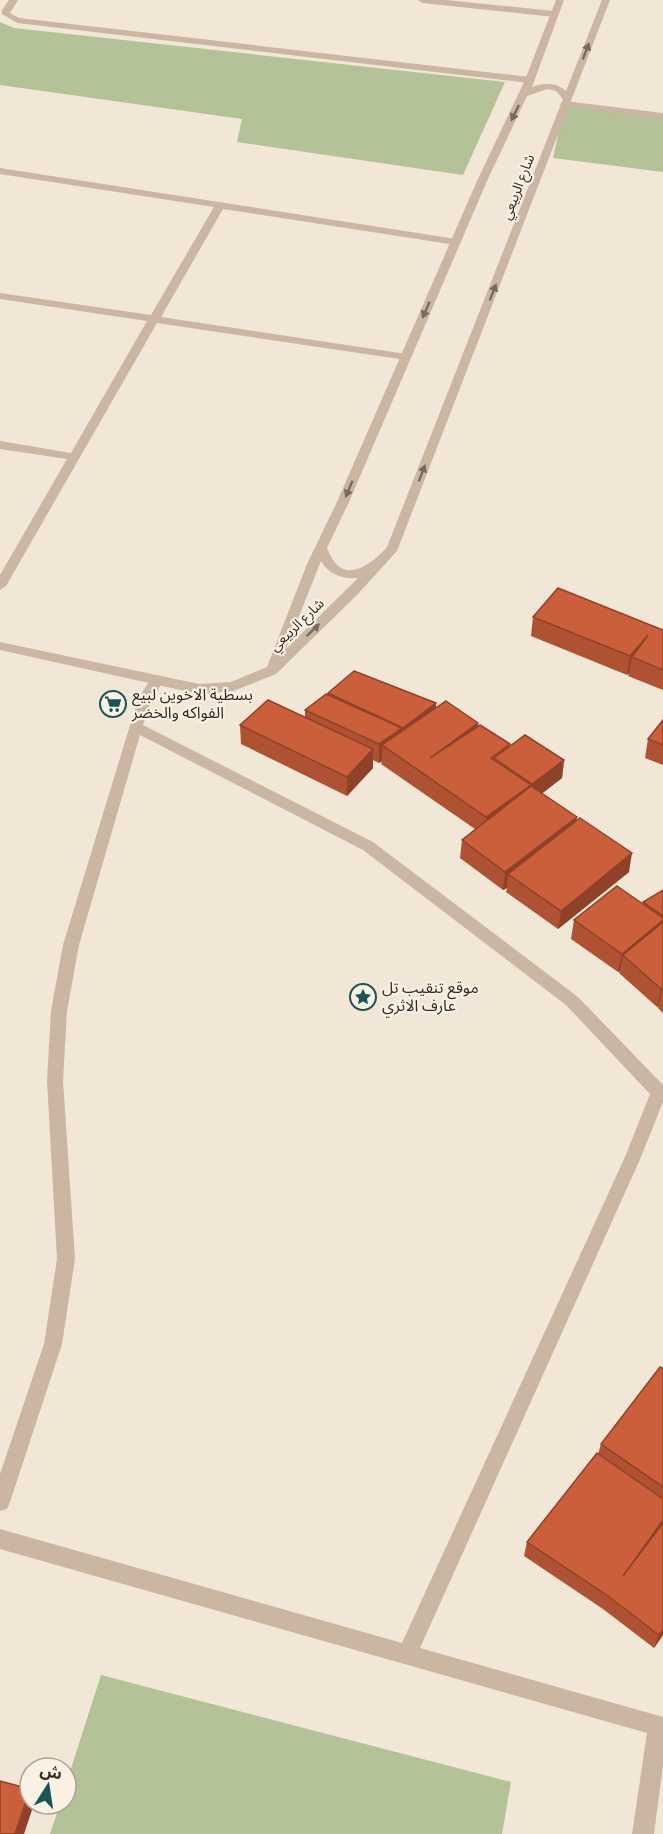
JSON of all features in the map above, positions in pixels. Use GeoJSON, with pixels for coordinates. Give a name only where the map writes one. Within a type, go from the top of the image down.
{"type":"FeatureCollection","features":[{"type":"Feature","properties":{"kind":"street"},"geometry":{"type":"LineString","coordinates":[[14,0],[6,10],[6,14],[16,20],[562,79],[578,72]]}},
{"type":"Feature","properties":{"kind":"street"},"geometry":{"type":"LineString","coordinates":[[422,0],[554,14]]}},
{"type":"Feature","properties":{"kind":"street","name":"شارع الربيعي"},"geometry":{"type":"LineString","coordinates":[[271,671],[321,548],[456,242],[524,94],[538,75],[554,14],[560,0]]}},
{"type":"Feature","properties":{"kind":"street","name":"شارع الربيعي"},"geometry":{"type":"LineString","coordinates":[[271,671],[352,592],[393,548],[606,0]]}},
{"type":"Feature","properties":{"kind":"street"},"geometry":{"type":"LineString","coordinates":[[524,94],[536,87],[550,87],[561,90],[566,101],[663,116]]}},
{"type":"Feature","properties":{"kind":"street"},"geometry":{"type":"LineString","coordinates":[[0,171],[456,242]]}},
{"type":"Feature","properties":{"kind":"street"},"geometry":{"type":"LineString","coordinates":[[0,586],[220,205]]}},
{"type":"Feature","properties":{"kind":"street"},"geometry":{"type":"LineString","coordinates":[[0,296],[405,357]]}},
{"type":"Feature","properties":{"kind":"street"},"geometry":{"type":"LineString","coordinates":[[0,445],[74,457]]}},
{"type":"Feature","properties":{"kind":"street"},"geometry":{"type":"LineString","coordinates":[[321,548],[327,566],[343,573],[361,573],[381,561]]}},
{"type":"Feature","properties":{"kind":"street"},"geometry":{"type":"LineString","coordinates":[[0,646],[199,689],[233,686],[271,671]]}},
{"type":"Feature","properties":{"kind":"street"},"geometry":{"type":"LineString","coordinates":[[0,1502],[52,1344],[66,1259],[55,1081],[59,1011],[71,945],[145,699],[157,680]]}},
{"type":"Feature","properties":{"kind":"street"},"geometry":{"type":"LineString","coordinates":[[136,727],[368,846],[572,1001],[659,1092],[633,1157],[407,1654]]}},
{"type":"Feature","properties":{"kind":"street"},"geometry":{"type":"LineString","coordinates":[[0,1539],[661,1726],[643,1834]]}},
{"type":"Feature","properties":{"kind":"green space"},"geometry":{"type":"Polygon","coordinates":[[[0,22],[14,28],[505,82],[463,175],[237,142],[242,119],[0,85],[0,22]]]}},
{"type":"Feature","properties":{"kind":"green space"},"geometry":{"type":"Polygon","coordinates":[[[565,104],[663,116],[663,172],[553,158],[565,104]]]}},
{"type":"Feature","properties":{"kind":"green space"},"geometry":{"type":"Polygon","coordinates":[[[101,1675],[511,1782],[502,1834],[50,1834],[56,1816],[78,1816],[78,1756],[75,1756],[101,1675]]]}},
{"type":"Feature","properties":{"kind":"building"},"geometry":{"type":"Polygon","coordinates":[[[558,588],[663,630],[663,670],[632,657],[648,635],[630,656],[533,617],[558,588]]]}},
{"type":"Feature","properties":{"kind":"building"},"geometry":{"type":"Polygon","coordinates":[[[354,671],[436,703],[403,728],[328,693],[354,671]]]}},
{"type":"Feature","properties":{"kind":"building"},"geometry":{"type":"Polygon","coordinates":[[[326,694],[402,728],[379,744],[305,710],[326,694]]]}},
{"type":"Feature","properties":{"kind":"building"},"geometry":{"type":"Polygon","coordinates":[[[268,700],[373,749],[347,777],[240,725],[268,700]]]}},
{"type":"Feature","properties":{"kind":"building"},"geometry":{"type":"Polygon","coordinates":[[[446,701],[478,723],[430,758],[480,725],[510,744],[491,758],[531,785],[486,817],[382,745],[446,701]]]}},
{"type":"Feature","properties":{"kind":"building"},"geometry":{"type":"Polygon","coordinates":[[[663,720],[663,745],[648,739],[663,720]]]}},
{"type":"Feature","properties":{"kind":"building"},"geometry":{"type":"Polygon","coordinates":[[[525,735],[564,760],[532,784],[494,758],[525,735]]]}},
{"type":"Feature","properties":{"kind":"building"},"geometry":{"type":"Polygon","coordinates":[[[531,786],[577,817],[505,872],[462,840],[531,786]]]}},
{"type":"Feature","properties":{"kind":"building"},"geometry":{"type":"Polygon","coordinates":[[[580,818],[632,853],[561,911],[508,874],[580,818]]]}},
{"type":"Feature","properties":{"kind":"building"},"geometry":{"type":"Polygon","coordinates":[[[617,886],[663,918],[622,954],[574,920],[617,886]]]}},
{"type":"Feature","properties":{"kind":"building"},"geometry":{"type":"Polygon","coordinates":[[[663,890],[663,916],[643,902],[663,890]]]}},
{"type":"Feature","properties":{"kind":"building"},"geometry":{"type":"Polygon","coordinates":[[[663,922],[663,987],[661,989],[623,955],[663,922]]]}},
{"type":"Feature","properties":{"kind":"building"},"geometry":{"type":"Polygon","coordinates":[[[660,1367],[663,1369],[663,1487],[601,1444],[660,1367]]]}},
{"type":"Feature","properties":{"kind":"building"},"geometry":{"type":"Polygon","coordinates":[[[597,1453],[663,1499],[663,1520],[623,1576],[663,1523],[663,1630],[659,1635],[608,1596],[527,1542],[597,1453]]]}},
{"type":"Feature","properties":{"kind":"building"},"geometry":{"type":"Polygon","coordinates":[[[0,1781],[18,1786],[18,1816],[21,1816],[15,1834],[0,1834],[0,1781]]]}},
{"type":"Feature","properties":{"kind":"place","name":"بسطية الاخوين لبيع الفواكه والخضر"},"geometry":{"type":"Point","coordinates":[113,704]}},
{"type":"Feature","properties":{"kind":"place","name":"موقع تنقيب تل عارف الاثري"},"geometry":{"type":"Point","coordinates":[363,997]}}]}
